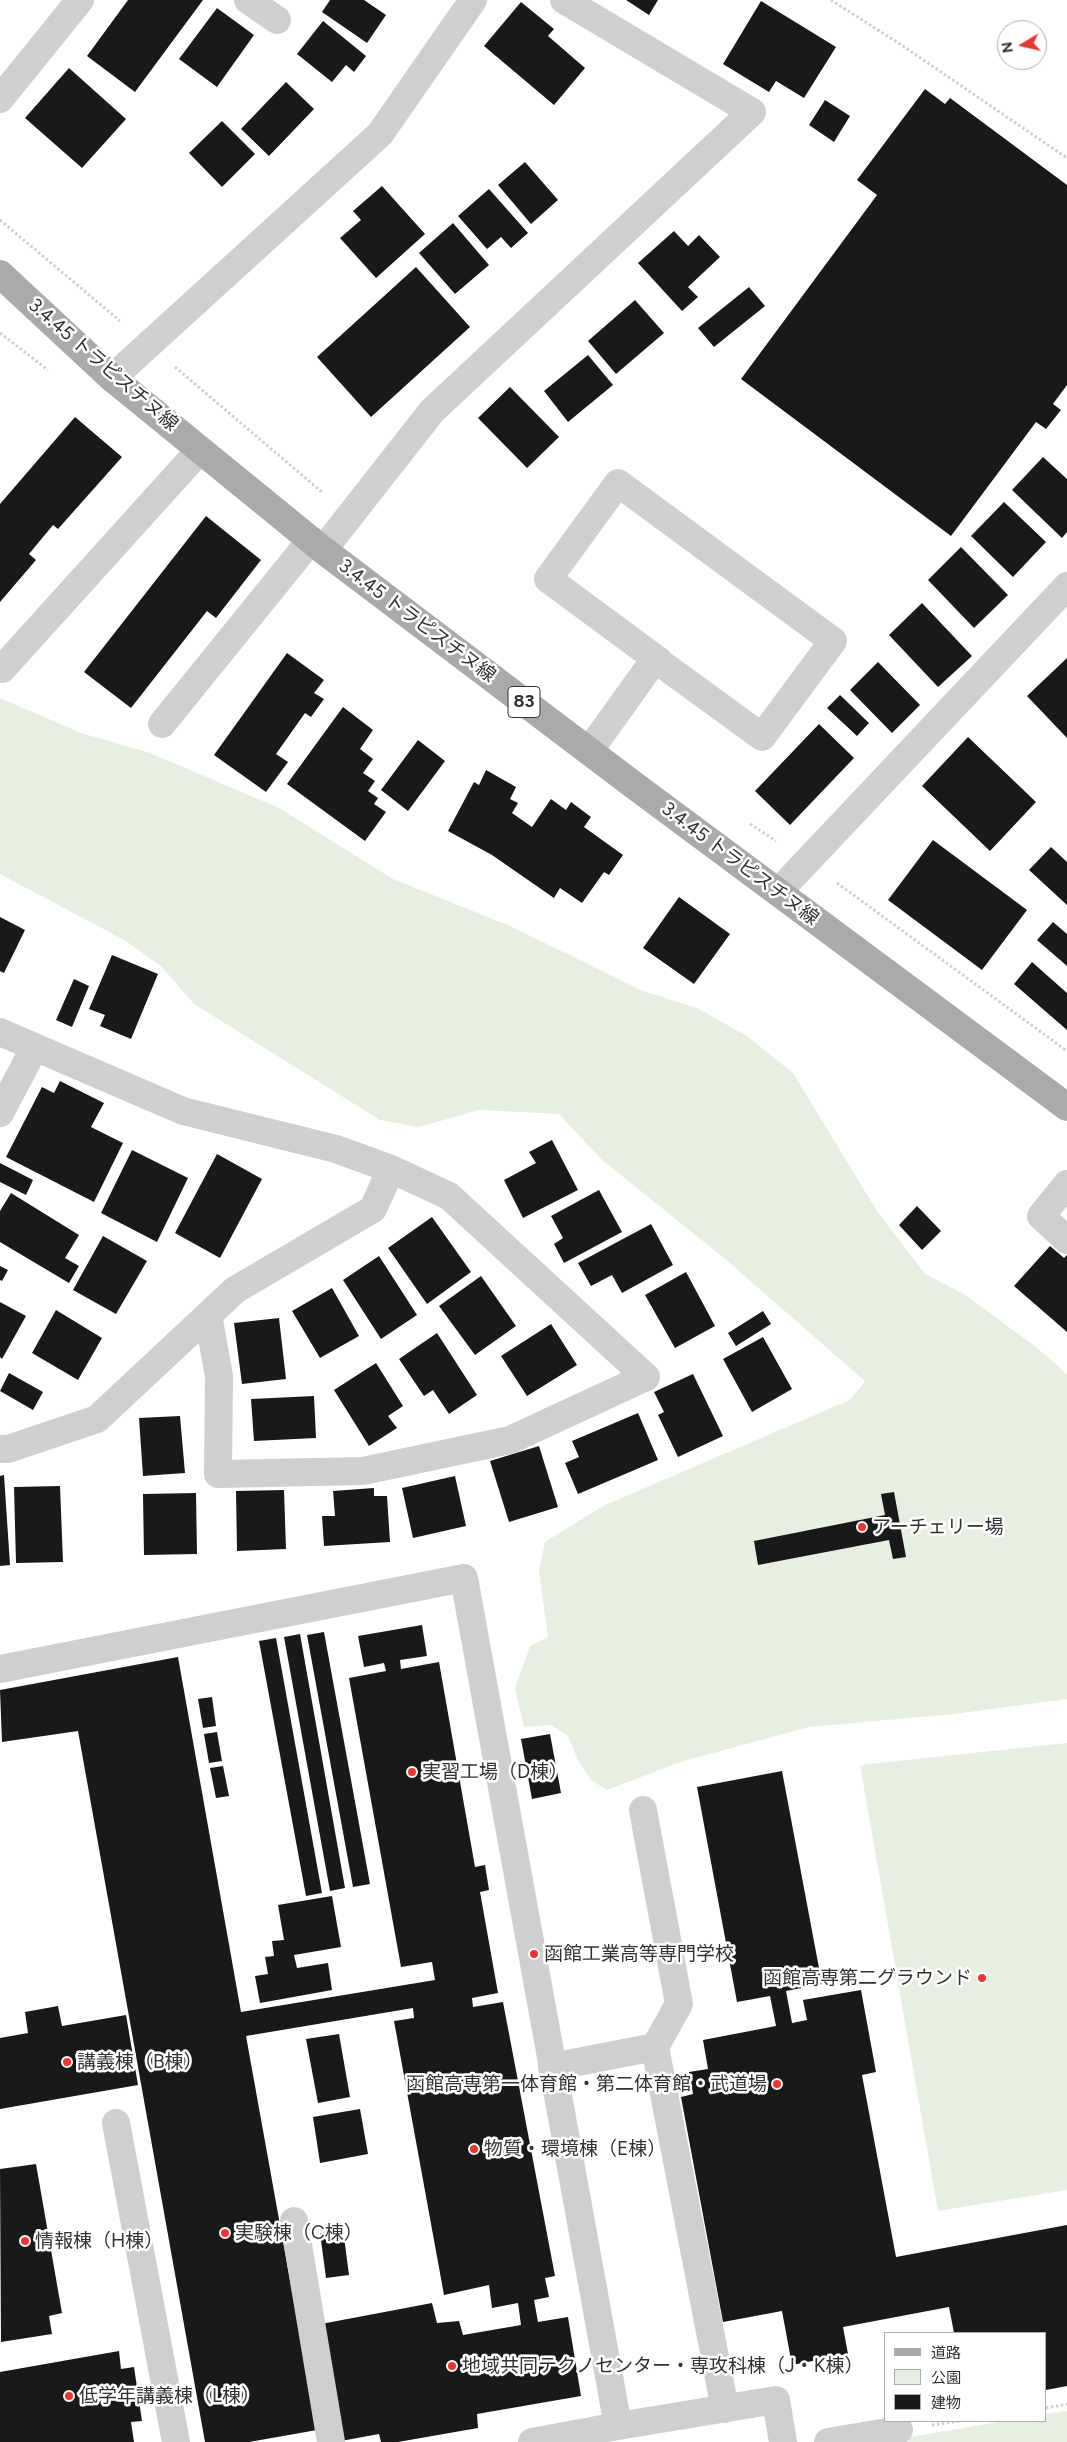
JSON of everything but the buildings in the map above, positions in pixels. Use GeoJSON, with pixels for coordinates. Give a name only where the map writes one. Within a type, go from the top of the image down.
{"type":"FeatureCollection","features":[{"type":"Feature","properties":{"kind":"main road","name":"3.4.45 トラピスチヌ線"},"geometry":{"type":"LineString","coordinates":[[0,274],[112,378],[317,545],[1067,1108]]}},
{"type":"Feature","properties":{"kind":"street"},"geometry":{"type":"LineString","coordinates":[[0,99],[80,0]]}},
{"type":"Feature","properties":{"kind":"street"},"geometry":{"type":"LineString","coordinates":[[248,0],[277,20]]}},
{"type":"Feature","properties":{"kind":"street"},"geometry":{"type":"LineString","coordinates":[[112,378],[380,134],[473,0]]}},
{"type":"Feature","properties":{"kind":"street"},"geometry":{"type":"LineString","coordinates":[[162,724],[432,411],[752,112],[564,0]]}},
{"type":"Feature","properties":{"kind":"street"},"geometry":{"type":"LineString","coordinates":[[0,667],[2,669],[200,450]]}},
{"type":"Feature","properties":{"kind":"street"},"geometry":{"type":"LineString","coordinates":[[589,750],[655,659],[762,737],[833,641],[618,483],[548,579],[658,661]]}},
{"type":"Feature","properties":{"kind":"street"},"geometry":{"type":"LineString","coordinates":[[778,892],[1063,599]]}},
{"type":"Feature","properties":{"kind":"street"},"geometry":{"type":"LineString","coordinates":[[0,1032],[182,1111],[336,1149],[391,1169],[449,1196],[646,1378],[510,1440],[363,1471],[218,1474],[219,1376],[208,1315]]}},
{"type":"Feature","properties":{"kind":"street"},"geometry":{"type":"LineString","coordinates":[[0,1113],[36,1047]]}},
{"type":"Feature","properties":{"kind":"street"},"geometry":{"type":"LineString","coordinates":[[0,1449],[8,1449],[97,1419],[235,1290],[373,1209],[391,1169]]}},
{"type":"Feature","properties":{"kind":"street"},"geometry":{"type":"LineString","coordinates":[[1067,1184],[1041,1216],[1067,1240]]}},
{"type":"Feature","properties":{"kind":"street"},"geometry":{"type":"LineString","coordinates":[[0,1669],[464,1578],[618,2426]]}},
{"type":"Feature","properties":{"kind":"street"},"geometry":{"type":"LineString","coordinates":[[643,1810],[679,2004],[655,2047],[725,2409]]}},
{"type":"Feature","properties":{"kind":"street"},"geometry":{"type":"LineString","coordinates":[[552,2067],[655,2047]]}},
{"type":"Feature","properties":{"kind":"street"},"geometry":{"type":"LineString","coordinates":[[116,2123],[176,2442]]}},
{"type":"Feature","properties":{"kind":"street"},"geometry":{"type":"LineString","coordinates":[[294,2221],[332,2442]]}},
{"type":"Feature","properties":{"kind":"street"},"geometry":{"type":"LineString","coordinates":[[532,2442],[776,2400],[783,2442]]}},
{"type":"Feature","properties":{"kind":"street"},"geometry":{"type":"LineString","coordinates":[[828,2442],[899,2430]]}},
{"type":"Feature","properties":{"kind":"path"},"geometry":{"type":"LineString","coordinates":[[831,0],[900,44],[1067,158]]}},
{"type":"Feature","properties":{"kind":"path"},"geometry":{"type":"LineString","coordinates":[[742,818],[808,861],[1067,1051]]}},
{"type":"Feature","properties":{"kind":"path"},"geometry":{"type":"LineString","coordinates":[[1047,2408],[1067,2404]]}},
{"type":"Feature","properties":{"kind":"green space"},"geometry":{"type":"Polygon","coordinates":[[[0,698],[81,733],[150,753],[279,808],[393,879],[510,926],[643,991],[697,1008],[747,1036],[793,1073],[877,1211],[925,1274],[964,1294],[1036,1347],[1067,1374],[1067,1699],[954,1714],[809,1727],[680,1762],[607,1790],[591,1780],[578,1760],[568,1736],[551,1725],[524,1727],[515,1688],[530,1646],[548,1637],[539,1571],[545,1542],[603,1506],[850,1400],[865,1381],[724,1258],[601,1159],[559,1114],[479,1110],[419,1127],[380,1120],[194,1004],[162,967],[126,941],[0,874],[0,698]]]}},
{"type":"Feature","properties":{"kind":"green space","name":"函館高専第二グラウンド"},"geometry":{"type":"Polygon","coordinates":[[[1067,1743],[1067,2190],[938,2211],[860,1765],[1067,1743]]]}},
{"type":"Feature","properties":{"kind":"green space"},"geometry":{"type":"Polygon","coordinates":[[[1067,2411],[1067,2442],[881,2442],[998,2422],[1047,2422],[1047,2414],[1067,2411]]]}},
{"type":"Feature","properties":{"kind":"place","name":"アーチェリー場"},"geometry":{"type":"Point","coordinates":[862,1527]}},
{"type":"Feature","properties":{"kind":"place","name":"実習工場（D棟）"},"geometry":{"type":"Point","coordinates":[412,1772]}},
{"type":"Feature","properties":{"kind":"place","name":"函館工業高等専門学校"},"geometry":{"type":"Point","coordinates":[534,1954]}},
{"type":"Feature","properties":{"kind":"place","name":"函館高専第二グラウンド"},"geometry":{"type":"Point","coordinates":[982,1978]}},
{"type":"Feature","properties":{"kind":"place","name":"講義棟（B棟）"},"geometry":{"type":"Point","coordinates":[67,2062]}},
{"type":"Feature","properties":{"kind":"place","name":"函館高専第一体育館・第二体育館・武道場"},"geometry":{"type":"Point","coordinates":[777,2084]}},
{"type":"Feature","properties":{"kind":"place","name":"物質・環境棟（E棟）"},"geometry":{"type":"Point","coordinates":[474,2149]}},
{"type":"Feature","properties":{"kind":"place","name":"実験棟（C棟）"},"geometry":{"type":"Point","coordinates":[225,2233]}},
{"type":"Feature","properties":{"kind":"place","name":"情報棟（H棟）"},"geometry":{"type":"Point","coordinates":[25,2241]}},
{"type":"Feature","properties":{"kind":"place","name":"地域共同テクノセンター・専攻科棟（J・K棟）"},"geometry":{"type":"Point","coordinates":[452,2366]}},
{"type":"Feature","properties":{"kind":"place","name":"低学年講義棟（L棟）"},"geometry":{"type":"Point","coordinates":[69,2396]}}]}
